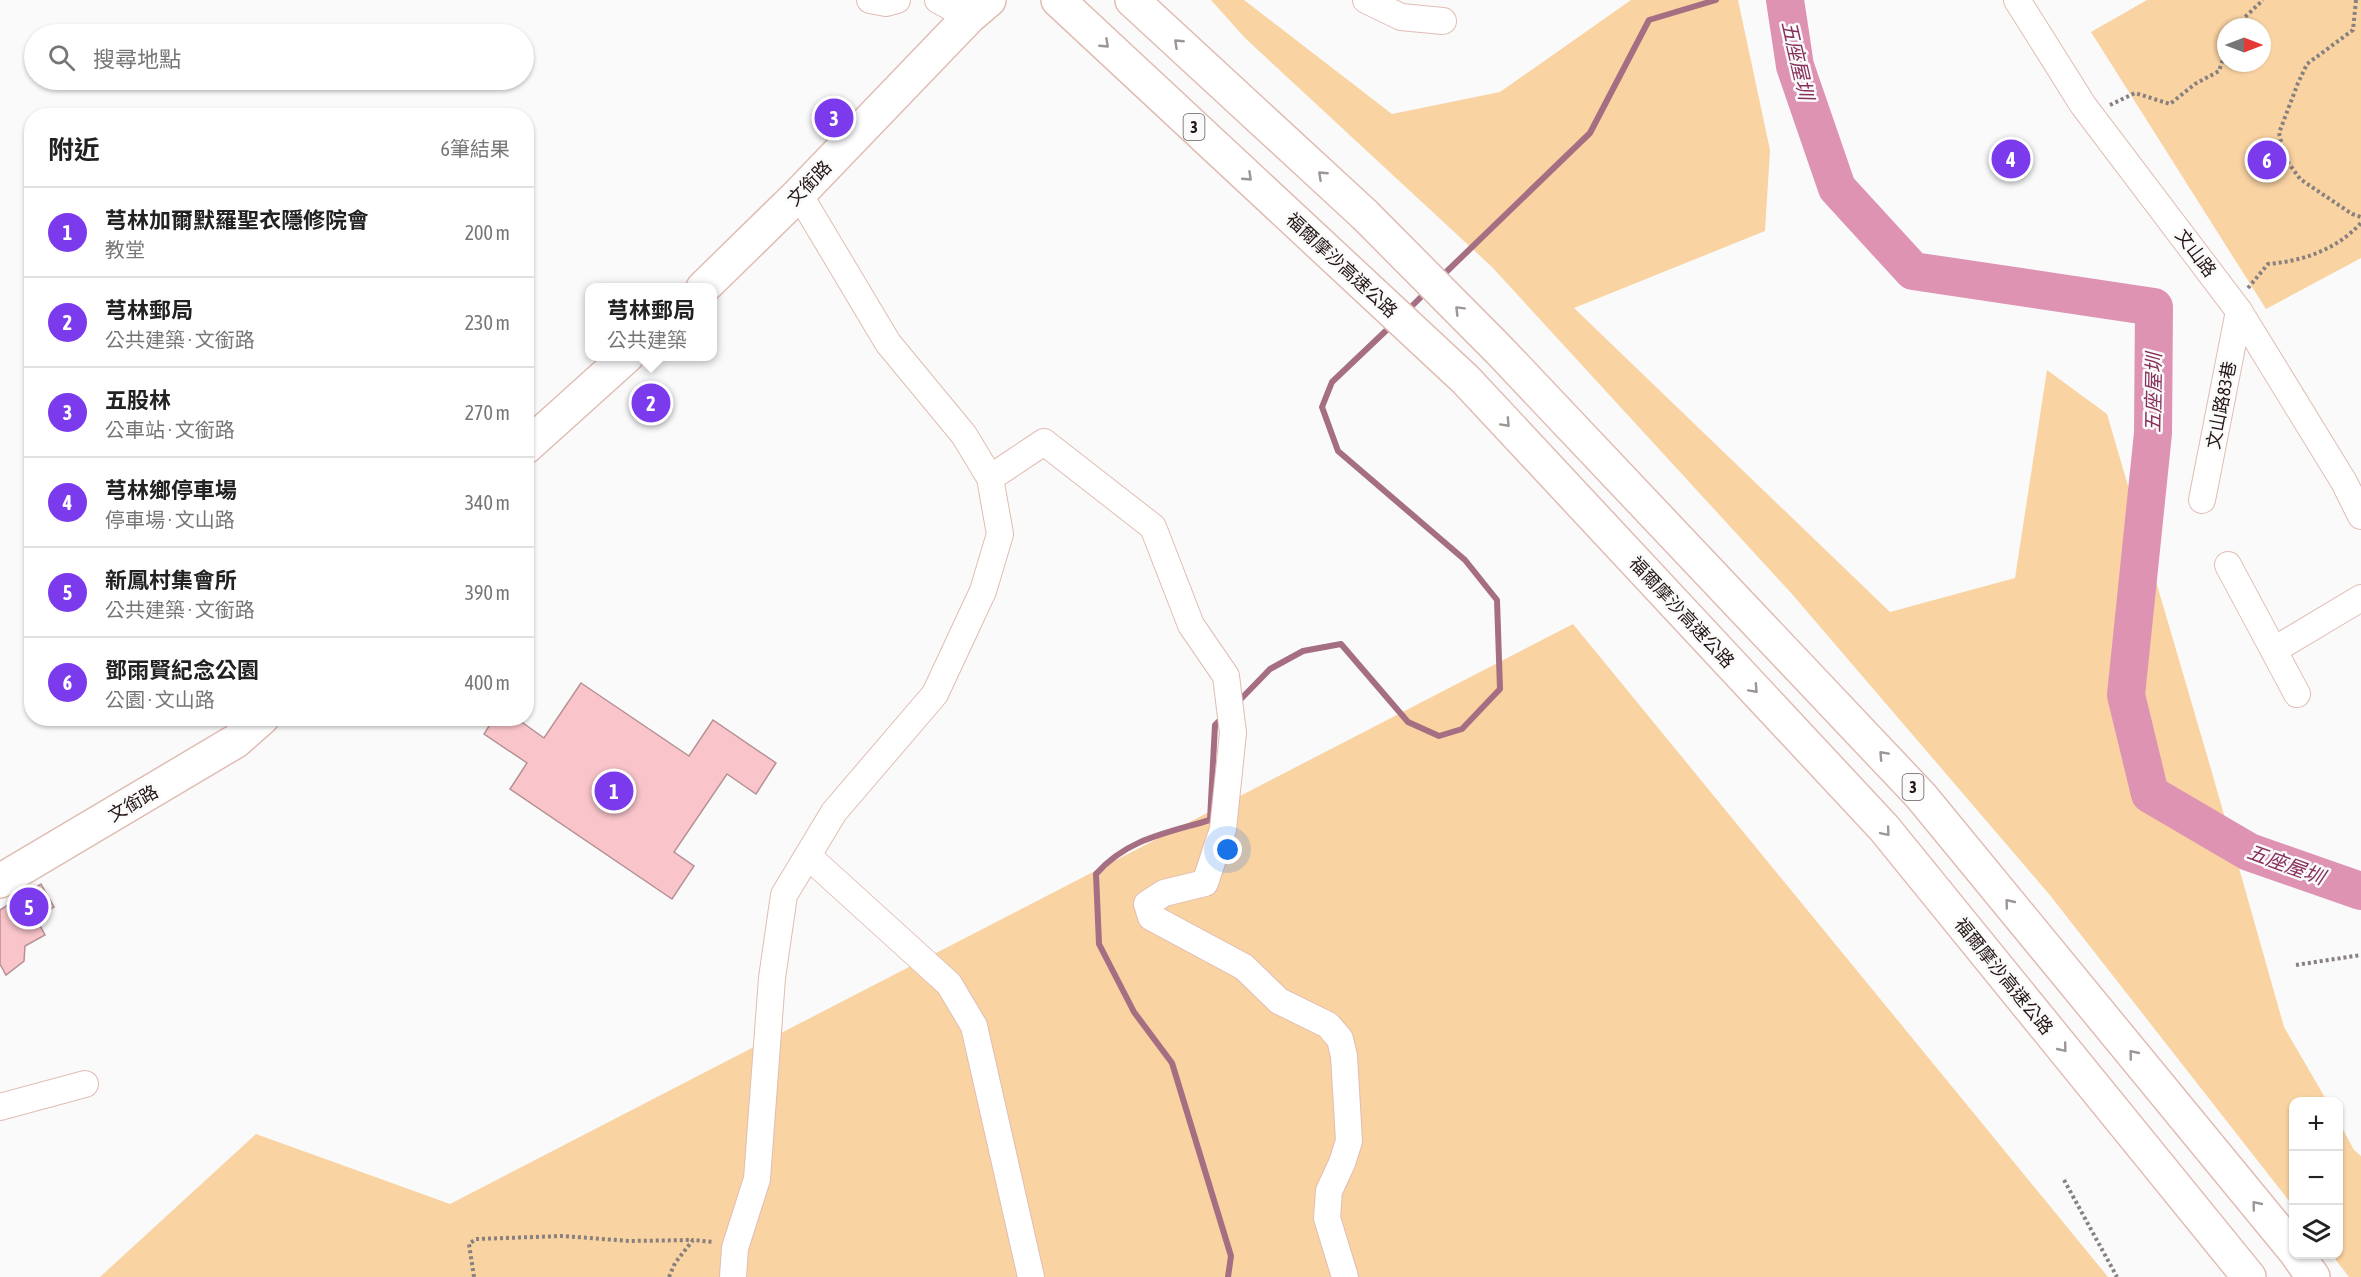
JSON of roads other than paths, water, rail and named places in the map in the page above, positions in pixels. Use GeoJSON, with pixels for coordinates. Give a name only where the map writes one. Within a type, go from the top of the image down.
{"type":"FeatureCollection","features":[{"type":"Feature","properties":{"kind":"main road","name":"3"},"geometry":{"type":"LineString","coordinates":[[1132,0],[1365,215],[1500,351],[1921,796],[2289,1244]]}},
{"type":"Feature","properties":{"kind":"main road","name":"福爾摩沙高速公路"},"geometry":{"type":"LineString","coordinates":[[1060,2],[1466,380],[1884,828],[2249,1277]]}},
{"type":"Feature","properties":{"kind":"main road","name":"文銜路"},"geometry":{"type":"LineString","coordinates":[[708,283],[799,194],[979,8]]}},
{"type":"Feature","properties":{"kind":"main road"},"geometry":{"type":"LineString","coordinates":[[534,440],[623,361]]}},
{"type":"Feature","properties":{"kind":"main road","name":"文銜路"},"geometry":{"type":"LineString","coordinates":[[0,881],[236,741],[253,726]]}},
{"type":"Feature","properties":{"kind":"main road"},"geometry":{"type":"LineString","coordinates":[[2300,1259],[2313,1277]]}},
{"type":"Feature","properties":{"kind":"street"},"geometry":{"type":"LineString","coordinates":[[870,0],[886,3],[897,0]]}},
{"type":"Feature","properties":{"kind":"street"},"geometry":{"type":"LineString","coordinates":[[938,0],[979,8]]}},
{"type":"Feature","properties":{"kind":"street"},"geometry":{"type":"LineString","coordinates":[[1366,0],[1401,17],[1443,21]]}},
{"type":"Feature","properties":{"kind":"street","name":"文山路"},"geometry":{"type":"LineString","coordinates":[[2017,0],[2090,115],[2239,310],[2344,482],[2361,516]]}},
{"type":"Feature","properties":{"kind":"street"},"geometry":{"type":"LineString","coordinates":[[733,1277],[735,1248],[757,1179],[772,978],[784,896],[834,812],[935,694],[983,591],[1000,534],[990,478],[964,435],[888,343],[799,194]]}},
{"type":"Feature","properties":{"kind":"street","name":"文山路83巷"},"geometry":{"type":"LineString","coordinates":[[2202,500],[2239,310]]}},
{"type":"Feature","properties":{"kind":"street"},"geometry":{"type":"LineString","coordinates":[[990,478],[1044,442],[1153,527],[1191,625],[1226,676],[1233,733],[1223,829],[1205,884],[1164,893],[1147,904],[1151,917],[1244,966],[1279,1001],[1328,1025],[1340,1038],[1344,1056],[1349,1141],[1329,1191],[1327,1218],[1345,1277]]}},
{"type":"Feature","properties":{"kind":"street"},"geometry":{"type":"LineString","coordinates":[[2228,565],[2297,694]]}},
{"type":"Feature","properties":{"kind":"street"},"geometry":{"type":"LineString","coordinates":[[2274,650],[2361,598]]}},
{"type":"Feature","properties":{"kind":"street"},"geometry":{"type":"LineString","coordinates":[[808,856],[949,984],[974,1026],[1030,1277]]}},
{"type":"Feature","properties":{"kind":"street"},"geometry":{"type":"LineString","coordinates":[[0,1107],[85,1084]]}},
{"type":"Feature","properties":{"kind":"waterway"},"geometry":{"type":"LineString","coordinates":[[1441,277],[1590,133],[1649,20],[1716,0]]}},
{"type":"Feature","properties":{"kind":"waterway","name":"五座屋圳"},"geometry":{"type":"LineString","coordinates":[[1785,0],[1795,66],[1837,188],[1913,271],[2154,307],[2153,433],[2126,695],[2150,794],[2249,852],[2361,891]]}},
{"type":"Feature","properties":{"kind":"waterway"},"geometry":{"type":"LineString","coordinates":[[1407,311],[1427,291]]}},
{"type":"Feature","properties":{"kind":"waterway"},"geometry":{"type":"LineString","coordinates":[[1237,703],[1270,669],[1303,651],[1341,644],[1408,722],[1439,736],[1462,729],[1500,689],[1497,600],[1465,560],[1338,451],[1322,407],[1332,382],[1393,324]]}},
{"type":"Feature","properties":{"kind":"waterway"},"geometry":{"type":"LineString","coordinates":[[1223,717],[1215,725],[1210,820],[1134,845],[1108,862],[1096,874],[1099,944],[1134,1012],[1172,1063],[1231,1256],[1228,1277]]}},
{"type":"Feature","properties":{"kind":"place","name":"五股林"},"geometry":{"type":"Point","coordinates":[834,118]}},
{"type":"Feature","properties":{"kind":"place","name":"芎林鄉停車場"},"geometry":{"type":"Point","coordinates":[2011,159]}},
{"type":"Feature","properties":{"kind":"place","name":"鄧雨賢紀念公園"},"geometry":{"type":"Point","coordinates":[2267,160]}},
{"type":"Feature","properties":{"kind":"place","name":"芎林郵局"},"geometry":{"type":"Point","coordinates":[651,403]}},
{"type":"Feature","properties":{"kind":"place","name":"芎林加爾默羅聖衣隱修院會"},"geometry":{"type":"Point","coordinates":[614,791]}},
{"type":"Feature","properties":{"kind":"place","name":"新鳳村集會所"},"geometry":{"type":"Point","coordinates":[29,907]}}]}
